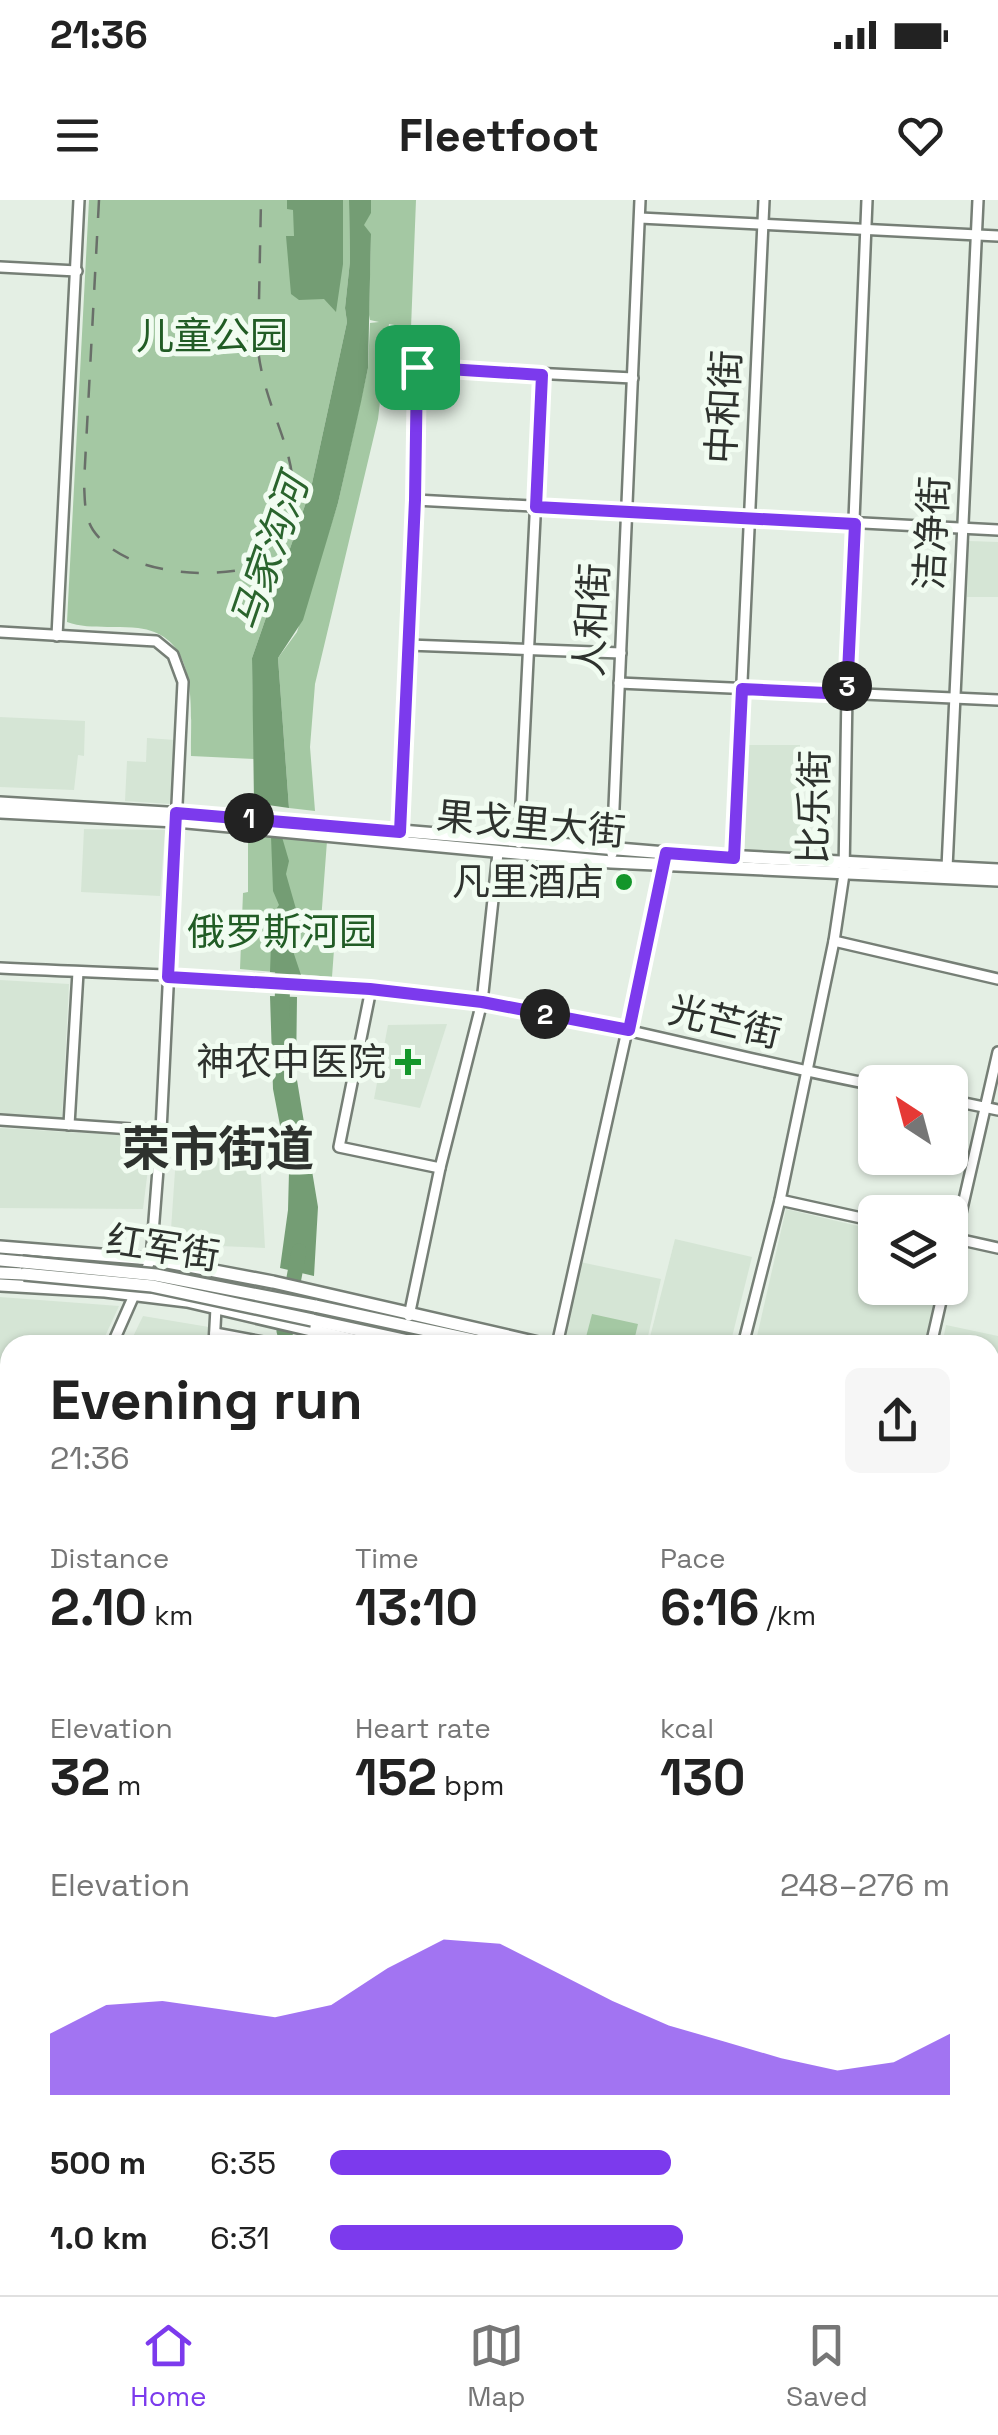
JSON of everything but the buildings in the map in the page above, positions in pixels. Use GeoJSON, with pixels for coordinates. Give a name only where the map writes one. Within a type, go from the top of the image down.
{"type":"FeatureCollection","features":[{"type":"Feature","properties":{"kind":"main road","name":"果戈里大街"},"geometry":{"type":"LineString","coordinates":[[0,803],[325,830],[498,853],[844,868],[998,870]]}},
{"type":"Feature","properties":{"kind":"main road","name":"果戈里大街"},"geometry":{"type":"LineString","coordinates":[[0,812],[176,817]]}},
{"type":"Feature","properties":{"kind":"main road","name":"果戈里大街"},"geometry":{"type":"LineString","coordinates":[[325,830],[519,842],[612,856]]}},
{"type":"Feature","properties":{"kind":"main road","name":"果戈里大街"},"geometry":{"type":"LineString","coordinates":[[665,859],[734,858],[998,880]]}},
{"type":"Feature","properties":{"kind":"main road","name":"红军街"},"geometry":{"type":"LineString","coordinates":[[0,1247],[151,1259],[320,1293],[408,1319]]}},
{"type":"Feature","properties":{"kind":"main road","name":"红军街"},"geometry":{"type":"LineString","coordinates":[[0,1260],[23,1268]]}},
{"type":"Feature","properties":{"kind":"main road","name":"红军街"},"geometry":{"type":"LineString","coordinates":[[0,1273],[23,1268],[112,1268],[267,1308],[310,1325]]}},
{"type":"Feature","properties":{"kind":"main road"},"geometry":{"type":"LineString","coordinates":[[226,1274],[267,1308]]}},
{"type":"Feature","properties":{"kind":"main road","name":"红军街"},"geometry":{"type":"LineString","coordinates":[[0,1285],[135,1294],[216,1308],[315,1306],[408,1319]]}},
{"type":"Feature","properties":{"kind":"main road"},"geometry":{"type":"LineString","coordinates":[[408,1319],[462,1335]]}},
{"type":"Feature","properties":{"kind":"main road"},"geometry":{"type":"LineString","coordinates":[[408,1319],[494,1335]]}},
{"type":"Feature","properties":{"kind":"main road"},"geometry":{"type":"LineString","coordinates":[[310,1325],[365,1335]]}},
{"type":"Feature","properties":{"kind":"main road"},"geometry":{"type":"LineString","coordinates":[[310,1325],[343,1335]]}},
{"type":"Feature","properties":{"kind":"street"},"geometry":{"type":"LineString","coordinates":[[57,636],[80,200]]}},
{"type":"Feature","properties":{"kind":"street","name":"人和街"},"geometry":{"type":"LineString","coordinates":[[612,856],[640,200]]}},
{"type":"Feature","properties":{"kind":"street","name":"中和街"},"geometry":{"type":"LineString","coordinates":[[734,858],[764,200]]}},
{"type":"Feature","properties":{"kind":"street","name":"比乐街"},"geometry":{"type":"LineString","coordinates":[[746,1335],[807,1072],[834,941],[844,868],[866,200]]}},
{"type":"Feature","properties":{"kind":"street","name":"洁净街"},"geometry":{"type":"LineString","coordinates":[[947,868],[978,200]]}},
{"type":"Feature","properties":{"kind":"street"},"geometry":{"type":"LineString","coordinates":[[640,218],[998,236]]}},
{"type":"Feature","properties":{"kind":"street"},"geometry":{"type":"LineString","coordinates":[[0,267],[77,271]]}},
{"type":"Feature","properties":{"kind":"street"},"geometry":{"type":"LineString","coordinates":[[400,832],[417,367],[633,378]]}},
{"type":"Feature","properties":{"kind":"street"},"geometry":{"type":"LineString","coordinates":[[519,842],[542,375]]}},
{"type":"Feature","properties":{"kind":"street"},"geometry":{"type":"LineString","coordinates":[[415,500],[998,530]]}},
{"type":"Feature","properties":{"kind":"street"},"geometry":{"type":"LineString","coordinates":[[0,632],[156,641],[174,655],[183,682],[151,1259],[117,1335]]}},
{"type":"Feature","properties":{"kind":"street"},"geometry":{"type":"LineString","coordinates":[[408,645],[621,652]]}},
{"type":"Feature","properties":{"kind":"street"},"geometry":{"type":"LineString","coordinates":[[619,684],[998,700]]}},
{"type":"Feature","properties":{"kind":"street"},"geometry":{"type":"LineString","coordinates":[[408,1319],[440,1168],[482,1002],[498,853]]}},
{"type":"Feature","properties":{"kind":"street"},"geometry":{"type":"LineString","coordinates":[[558,1335],[665,859]]}},
{"type":"Feature","properties":{"kind":"street"},"geometry":{"type":"LineString","coordinates":[[834,941],[998,978]]}},
{"type":"Feature","properties":{"kind":"street","name":"光芒街"},"geometry":{"type":"LineString","coordinates":[[0,968],[332,986],[482,1002],[629,1030],[858,1082]]}},
{"type":"Feature","properties":{"kind":"street"},"geometry":{"type":"LineString","coordinates":[[69,1125],[78,972]]}},
{"type":"Feature","properties":{"kind":"street"},"geometry":{"type":"LineString","coordinates":[[370,989],[339,1147],[440,1168]]}},
{"type":"Feature","properties":{"kind":"street"},"geometry":{"type":"LineString","coordinates":[[963,1195],[998,1052]]}},
{"type":"Feature","properties":{"kind":"street"},"geometry":{"type":"LineString","coordinates":[[968,1104],[998,1110]]}},
{"type":"Feature","properties":{"kind":"street"},"geometry":{"type":"LineString","coordinates":[[0,1120],[161,1130]]}},
{"type":"Feature","properties":{"kind":"street"},"geometry":{"type":"LineString","coordinates":[[780,1200],[858,1217]]}},
{"type":"Feature","properties":{"kind":"street"},"geometry":{"type":"LineString","coordinates":[[968,1241],[998,1248]]}},
{"type":"Feature","properties":{"kind":"street"},"geometry":{"type":"LineString","coordinates":[[933,1335],[940,1305]]}},
{"type":"Feature","properties":{"kind":"street"},"geometry":{"type":"LineString","coordinates":[[216,1308],[214,1333],[225,1335]]}},
{"type":"Feature","properties":{"kind":"shaded area"},"geometry":{"type":"Polygon","coordinates":[[[287,200],[343,200],[343,264],[336,312],[324,299],[299,300],[291,294],[286,236],[294,236],[293,210],[287,209],[287,200]]]}},
{"type":"Feature","properties":{"kind":"shaded area"},"geometry":{"type":"Polygon","coordinates":[[[349,200],[371,200],[371,213],[364,225],[371,234],[368,368],[338,503],[303,620],[278,658],[289,808],[254,803],[252,658],[311,488],[347,322],[349,200]]]}},
{"type":"Feature","properties":{"kind":"shaded area"},"geometry":{"type":"Polygon","coordinates":[[[969,541],[998,542],[998,597],[967,597],[969,541]]]}},
{"type":"Feature","properties":{"kind":"shaded area"},"geometry":{"type":"Polygon","coordinates":[[[0,717],[85,721],[84,756],[78,755],[74,790],[0,787],[0,717]]]}},
{"type":"Feature","properties":{"kind":"shaded area"},"geometry":{"type":"Polygon","coordinates":[[[147,738],[175,740],[170,804],[125,801],[127,761],[146,762],[147,738]]]}},
{"type":"Feature","properties":{"kind":"shaded area"},"geometry":{"type":"Polygon","coordinates":[[[745,745],[800,745],[800,853],[745,851],[745,745]]]}},
{"type":"Feature","properties":{"kind":"shaded area"},"geometry":{"type":"Polygon","coordinates":[[[84,829],[165,830],[160,896],[81,892],[84,829]]]}},
{"type":"Feature","properties":{"kind":"shaded area"},"geometry":{"type":"Polygon","coordinates":[[[271,836],[282,837],[289,861],[286,874],[297,923],[292,948],[301,975],[270,972],[272,915],[279,905],[273,891],[271,836]]]}},
{"type":"Feature","properties":{"kind":"shaded area"},"geometry":{"type":"Polygon","coordinates":[[[0,980],[69,984],[62,1120],[0,1115],[0,980]]]}},
{"type":"Feature","properties":{"kind":"shaded area"},"geometry":{"type":"Polygon","coordinates":[[[270,996],[297,997],[296,1074],[318,1207],[314,1276],[280,1268],[289,1172],[273,1089],[270,996]]]}},
{"type":"Feature","properties":{"kind":"shaded area","name":"神农中医院"},"geometry":{"type":"Polygon","coordinates":[[[447,1024],[420,1108],[374,1099],[388,1025],[447,1024]]]}},
{"type":"Feature","properties":{"kind":"shaded area"},"geometry":{"type":"Polygon","coordinates":[[[0,1128],[152,1137],[143,1209],[0,1208],[0,1128]]]}},
{"type":"Feature","properties":{"kind":"shaded area"},"geometry":{"type":"Polygon","coordinates":[[[177,1142],[259,1142],[265,1248],[170,1244],[177,1142]]]}},
{"type":"Feature","properties":{"kind":"shaded area"},"geometry":{"type":"Polygon","coordinates":[[[786,1209],[858,1226],[858,1305],[933,1305],[926,1335],[757,1335],[786,1209]]]}},
{"type":"Feature","properties":{"kind":"shaded area"},"geometry":{"type":"Polygon","coordinates":[[[675,1239],[752,1257],[732,1335],[651,1335],[675,1239]]]}},
{"type":"Feature","properties":{"kind":"shaded area"},"geometry":{"type":"Polygon","coordinates":[[[580,1262],[661,1279],[648,1335],[565,1335],[580,1262]]]}},
{"type":"Feature","properties":{"kind":"shaded area"},"geometry":{"type":"Polygon","coordinates":[[[0,1297],[119,1306],[106,1335],[0,1335],[0,1297]]]}},
{"type":"Feature","properties":{"kind":"shaded area"},"geometry":{"type":"Polygon","coordinates":[[[143,1316],[209,1327],[209,1335],[134,1335],[143,1316]]]}},
{"type":"Feature","properties":{"kind":"shaded area"},"geometry":{"type":"Polygon","coordinates":[[[946,1325],[993,1335],[944,1335],[946,1325]]]}},
{"type":"Feature","properties":{"kind":"green space","name":"儿童公园"},"geometry":{"type":"Polygon","coordinates":[[[89,200],[349,200],[347,322],[311,488],[252,658],[254,759],[191,756],[188,677],[173,645],[158,634],[138,628],[67,622],[89,200]]]}},
{"type":"Feature","properties":{"kind":"green space"},"geometry":{"type":"Polygon","coordinates":[[[371,200],[416,200],[411,328],[389,324],[378,419],[315,684],[310,747],[315,811],[289,808],[278,658],[297,632],[338,503],[368,368],[370,323],[379,322],[370,320],[369,315],[371,235],[363,225],[371,212],[371,200]]]}},
{"type":"Feature","properties":{"kind":"green space","name":"俄罗斯河园"},"geometry":{"type":"Polygon","coordinates":[[[258,835],[327,841],[321,921],[336,922],[332,977],[240,969],[243,893],[248,892],[248,841],[258,835]]]}},
{"type":"Feature","properties":{"kind":"green space"},"geometry":{"type":"Polygon","coordinates":[[[592,1314],[638,1324],[635,1335],[587,1335],[592,1314]]]}},
{"type":"Feature","properties":{"kind":"waterway","name":"马家沟河"},"geometry":{"type":"LineString","coordinates":[[282,1016],[283,954]]}},
{"type":"Feature","properties":{"kind":"waterway","name":"马家沟河"},"geometry":{"type":"LineString","coordinates":[[285,1335],[299,1251]]}},
{"type":"Feature","properties":{"kind":"railway"},"geometry":{"type":"LineString","coordinates":[[99,200],[84,483],[88,519],[107,545],[126,557],[172,571],[197,573],[263,564],[282,534],[291,507],[289,457],[258,350],[261,200]]}},
{"type":"Feature","properties":{"kind":"place","name":"凡里酒店"},"geometry":{"type":"Point","coordinates":[624,882]}},
{"type":"Feature","properties":{"kind":"place","name":"神农中医院"},"geometry":{"type":"Point","coordinates":[408,1062]}},
{"type":"Feature","properties":{"kind":"district","name":"荣市街道"},"geometry":{"type":"Point","coordinates":[218,1149]}},
{"type":"Feature","properties":{"kind":"route"},"geometry":{"type":"LineString","coordinates":[[417,367],[542,375],[536,507],[855,524],[847,694],[742,689],[734,858],[666,853],[629,1030],[482,1002],[370,989],[168,977],[176,813],[400,832],[417,367]]}}]}
